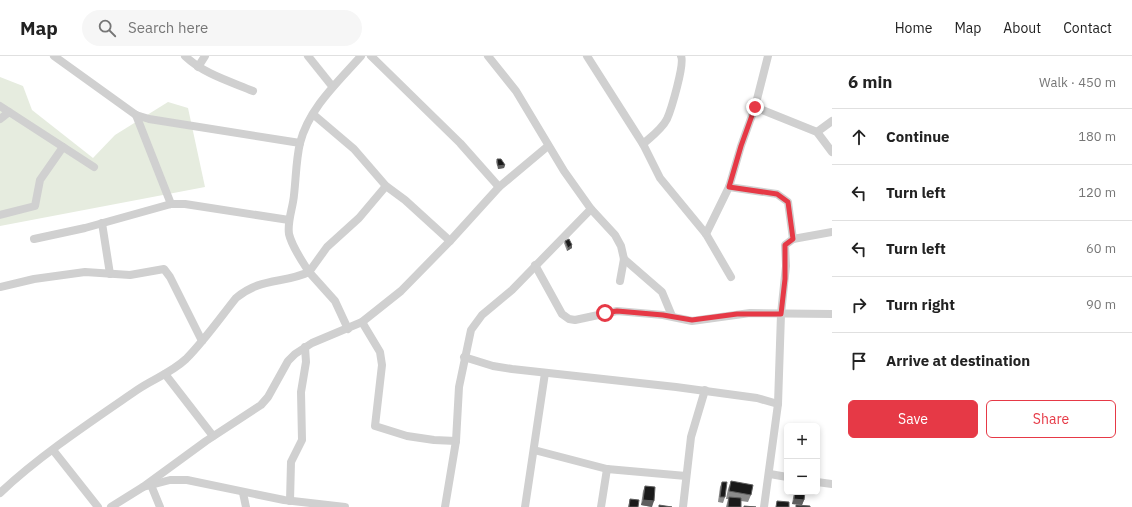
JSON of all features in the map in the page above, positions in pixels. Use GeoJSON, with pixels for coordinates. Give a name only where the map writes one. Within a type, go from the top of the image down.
{"type":"FeatureCollection","features":[{"type":"Feature","properties":{"kind":"street"},"geometry":{"type":"LineString","coordinates":[[54,56],[136,115],[149,119],[300,143]]}},
{"type":"Feature","properties":{"kind":"street"},"geometry":{"type":"LineString","coordinates":[[185,56],[198,67],[253,91]]}},
{"type":"Feature","properties":{"kind":"street"},"geometry":{"type":"LineString","coordinates":[[198,67],[206,56]]}},
{"type":"Feature","properties":{"kind":"street"},"geometry":{"type":"LineString","coordinates":[[308,56],[332,86]]}},
{"type":"Feature","properties":{"kind":"street"},"geometry":{"type":"LineString","coordinates":[[348,329],[335,301],[309,272],[290,235],[289,220],[300,143],[314,115],[332,86],[361,56]]}},
{"type":"Feature","properties":{"kind":"street"},"geometry":{"type":"LineString","coordinates":[[371,56],[460,143],[499,187]]}},
{"type":"Feature","properties":{"kind":"street"},"geometry":{"type":"LineString","coordinates":[[488,56],[516,91],[548,146],[591,209],[615,235],[621,246],[624,259],[620,281]]}},
{"type":"Feature","properties":{"kind":"street"},"geometry":{"type":"LineString","coordinates":[[587,56],[643,144],[660,178],[706,234],[731,277]]}},
{"type":"Feature","properties":{"kind":"street"},"geometry":{"type":"LineString","coordinates":[[643,144],[667,120],[682,66],[681,56]]}},
{"type":"Feature","properties":{"kind":"street"},"geometry":{"type":"LineString","coordinates":[[706,234],[729,187],[741,146],[755,107],[768,56]]}},
{"type":"Feature","properties":{"kind":"street"},"geometry":{"type":"LineString","coordinates":[[0,106],[94,167]]}},
{"type":"Feature","properties":{"kind":"street"},"geometry":{"type":"LineString","coordinates":[[755,107],[817,132],[832,152]]}},
{"type":"Feature","properties":{"kind":"street"},"geometry":{"type":"LineString","coordinates":[[0,119],[9,112]]}},
{"type":"Feature","properties":{"kind":"street"},"geometry":{"type":"LineString","coordinates":[[136,115],[171,204]]}},
{"type":"Feature","properties":{"kind":"street"},"geometry":{"type":"LineString","coordinates":[[314,115],[354,149],[386,186],[405,200],[450,241]]}},
{"type":"Feature","properties":{"kind":"street"},"geometry":{"type":"LineString","coordinates":[[817,132],[832,121]]}},
{"type":"Feature","properties":{"kind":"street"},"geometry":{"type":"LineString","coordinates":[[111,507],[147,486],[214,436],[261,405],[268,397],[288,361],[305,347],[362,322],[401,291],[450,241],[499,187],[548,146]]}},
{"type":"Feature","properties":{"kind":"street"},"geometry":{"type":"LineString","coordinates":[[0,215],[35,206],[37,203],[40,180],[63,147]]}},
{"type":"Feature","properties":{"kind":"street"},"geometry":{"type":"LineString","coordinates":[[0,493],[53,450],[140,388],[165,374],[185,359],[202,341],[236,298],[243,292],[257,285],[309,272],[327,247],[358,218],[386,186]]}},
{"type":"Feature","properties":{"kind":"street"},"geometry":{"type":"LineString","coordinates":[[729,187],[777,194],[783,197],[788,202],[793,239]]}},
{"type":"Feature","properties":{"kind":"street"},"geometry":{"type":"LineString","coordinates":[[34,239],[102,223],[171,204],[185,204],[289,220]]}},
{"type":"Feature","properties":{"kind":"street"},"geometry":{"type":"LineString","coordinates":[[445,507],[456,440],[459,387],[464,358],[474,324],[591,209]]}},
{"type":"Feature","properties":{"kind":"street"},"geometry":{"type":"LineString","coordinates":[[102,223],[110,274]]}},
{"type":"Feature","properties":{"kind":"street"},"geometry":{"type":"LineString","coordinates":[[764,507],[770,474],[778,404],[781,314],[785,273],[785,245],[793,239],[832,232]]}},
{"type":"Feature","properties":{"kind":"street"},"geometry":{"type":"LineString","coordinates":[[624,259],[662,292],[672,316]]}},
{"type":"Feature","properties":{"kind":"street"},"geometry":{"type":"LineString","coordinates":[[535,265],[562,314],[569,319],[582,320],[617,311],[672,316],[692,320],[737,314],[832,314]]}},
{"type":"Feature","properties":{"kind":"street"},"geometry":{"type":"LineString","coordinates":[[0,287],[34,279],[86,272],[130,276],[160,270],[166,271],[202,341]]}},
{"type":"Feature","properties":{"kind":"street"},"geometry":{"type":"LineString","coordinates":[[362,322],[381,356],[382,365],[375,426],[408,436],[434,440],[456,440]]}},
{"type":"Feature","properties":{"kind":"street"},"geometry":{"type":"LineString","coordinates":[[290,501],[291,462],[302,440],[301,392],[306,362],[305,347]]}},
{"type":"Feature","properties":{"kind":"street"},"geometry":{"type":"LineString","coordinates":[[464,358],[493,366],[705,390],[757,398],[778,404]]}},
{"type":"Feature","properties":{"kind":"street"},"geometry":{"type":"LineString","coordinates":[[525,507],[545,373]]}},
{"type":"Feature","properties":{"kind":"street"},"geometry":{"type":"LineString","coordinates":[[165,374],[214,436]]}},
{"type":"Feature","properties":{"kind":"street"},"geometry":{"type":"LineString","coordinates":[[683,507],[694,424],[705,390]]}},
{"type":"Feature","properties":{"kind":"street"},"geometry":{"type":"LineString","coordinates":[[53,450],[98,507]]}},
{"type":"Feature","properties":{"kind":"street"},"geometry":{"type":"LineString","coordinates":[[534,450],[607,469],[686,476]]}},
{"type":"Feature","properties":{"kind":"street"},"geometry":{"type":"LineString","coordinates":[[601,507],[607,469]]}},
{"type":"Feature","properties":{"kind":"street"},"geometry":{"type":"LineString","coordinates":[[770,474],[784,477]]}},
{"type":"Feature","properties":{"kind":"street"},"geometry":{"type":"LineString","coordinates":[[147,486],[170,480],[187,480],[222,486],[243,493],[324,506],[345,507]]}},
{"type":"Feature","properties":{"kind":"street"},"geometry":{"type":"LineString","coordinates":[[820,482],[832,484]]}},
{"type":"Feature","properties":{"kind":"street"},"geometry":{"type":"LineString","coordinates":[[147,486],[160,507]]}},
{"type":"Feature","properties":{"kind":"street"},"geometry":{"type":"LineString","coordinates":[[243,493],[246,507]]}},
{"type":"Feature","properties":{"kind":"shaded area"},"geometry":{"type":"Polygon","coordinates":[[[0,77],[23,86],[32,110],[93,158],[115,135],[168,102],[188,108],[205,187],[0,226],[0,77]]]}},
{"type":"Feature","properties":{"kind":"building"},"geometry":{"type":"Polygon","coordinates":[[[497,159],[501,159],[505,165],[498,166],[497,159]]]}},
{"type":"Feature","properties":{"kind":"building"},"geometry":{"type":"Polygon","coordinates":[[[569,239],[572,245],[568,248],[565,241],[569,239]]]}},
{"type":"Feature","properties":{"kind":"building"},"geometry":{"type":"Polygon","coordinates":[[[731,481],[753,485],[751,495],[729,491],[731,481]]]}},
{"type":"Feature","properties":{"kind":"building"},"geometry":{"type":"Polygon","coordinates":[[[722,482],[727,482],[725,497],[720,497],[722,482]]]}},
{"type":"Feature","properties":{"kind":"building"},"geometry":{"type":"Polygon","coordinates":[[[645,486],[655,487],[654,501],[643,500],[645,486]]]}},
{"type":"Feature","properties":{"kind":"building"},"geometry":{"type":"Polygon","coordinates":[[[795,495],[805,495],[804,500],[794,499],[795,495]]]}},
{"type":"Feature","properties":{"kind":"building"},"geometry":{"type":"Polygon","coordinates":[[[729,497],[741,498],[741,507],[728,507],[729,497]]]}},
{"type":"Feature","properties":{"kind":"building"},"geometry":{"type":"Polygon","coordinates":[[[630,499],[639,500],[638,507],[629,507],[630,499]]]}},
{"type":"Feature","properties":{"kind":"building"},"geometry":{"type":"Polygon","coordinates":[[[777,501],[789,502],[789,507],[776,507],[777,501]]]}},
{"type":"Feature","properties":{"kind":"building"},"geometry":{"type":"Polygon","coordinates":[[[659,505],[672,507],[659,507],[659,505]]]}},
{"type":"Feature","properties":{"kind":"building"},"geometry":{"type":"Polygon","coordinates":[[[796,505],[810,506],[810,507],[796,507],[796,505]]]}},
{"type":"Feature","properties":{"kind":"route"},"geometry":{"type":"LineString","coordinates":[[605,313],[617,311],[663,315],[688,320],[750,313],[781,314],[786,266],[785,245],[793,239],[788,202],[777,194],[729,187],[741,146],[755,107]]}}]}
